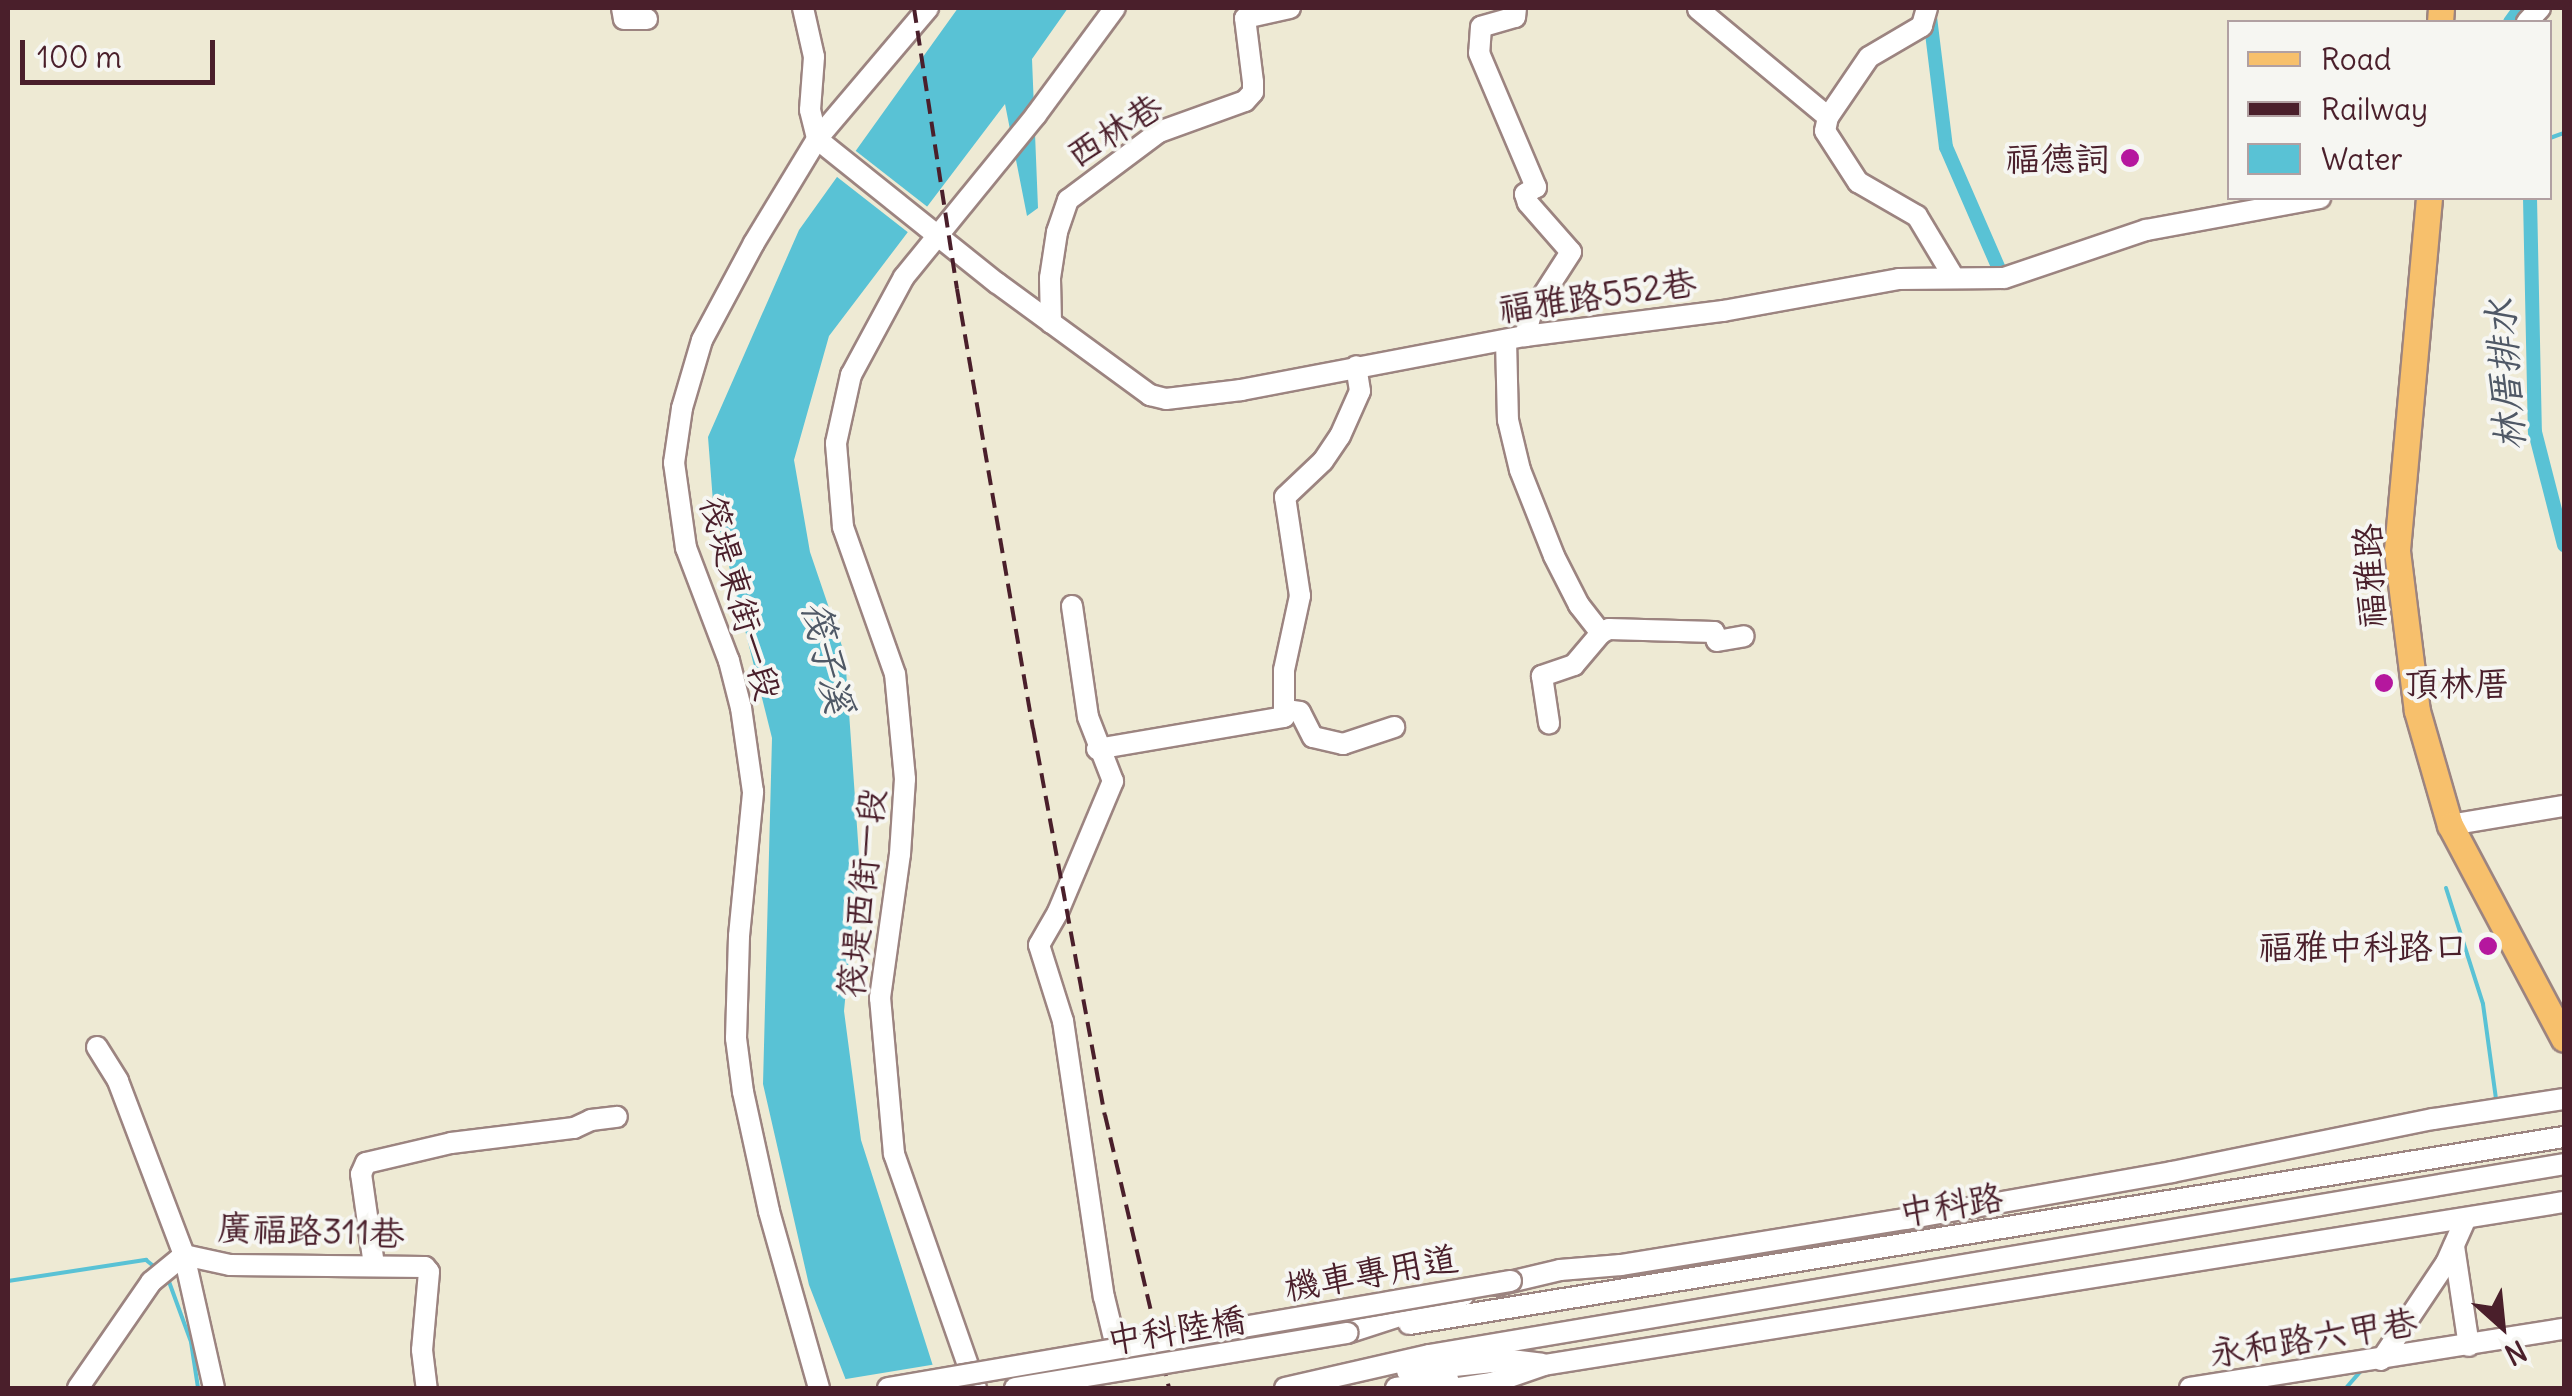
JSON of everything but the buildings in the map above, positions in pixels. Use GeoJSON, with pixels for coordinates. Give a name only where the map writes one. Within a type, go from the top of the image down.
{"type":"FeatureCollection","features":[{"type":"Feature","properties":{"kind":"main road","name":"福雅路"},"geometry":{"type":"LineString","coordinates":[[2429,200],[2397,551],[2417,710],[2450,825],[2564,1039]]}},
{"type":"Feature","properties":{"kind":"street"},"geometry":{"type":"LineString","coordinates":[[622,8],[624,19],[647,19]]}},
{"type":"Feature","properties":{"kind":"street"},"geometry":{"type":"LineString","coordinates":[[803,8],[814,57],[810,110],[822,143]]}},
{"type":"Feature","properties":{"kind":"street","name":"筏堤東街一段"},"geometry":{"type":"LineString","coordinates":[[820,1388],[779,1248],[743,1092],[736,1038],[738,970],[752,792],[741,708],[729,661],[686,548],[674,463],[682,408],[702,340],[822,143],[928,8]]}},
{"type":"Feature","properties":{"kind":"street","name":"筏堤西街一段"},"geometry":{"type":"LineString","coordinates":[[976,1388],[894,1154],[880,998],[904,816],[904,762],[895,674],[843,527],[835,464],[844,398],[860,354],[904,278],[933,232],[1036,115],[1115,8]]}},
{"type":"Feature","properties":{"kind":"street","name":"西林巷"},"geometry":{"type":"LineString","coordinates":[[1051,323],[1052,263],[1068,200],[1159,132],[1245,102],[1254,82],[1245,18],[1290,8]]}},
{"type":"Feature","properties":{"kind":"street"},"geometry":{"type":"LineString","coordinates":[[1521,8],[1516,16],[1481,27],[1478,53],[1536,187],[1525,194],[1528,203],[1571,252],[1516,338],[1508,420],[1520,470],[1554,556],[1579,605],[1600,633]]}},
{"type":"Feature","properties":{"kind":"street"},"geometry":{"type":"LineString","coordinates":[[1927,8],[1922,26],[1869,57],[1828,118],[1825,131],[1851,174],[1875,195],[1917,216],[1952,276]]}},
{"type":"Feature","properties":{"kind":"street"},"geometry":{"type":"LineString","coordinates":[[1698,9],[1828,118]]}},
{"type":"Feature","properties":{"kind":"street","name":"福雅路552巷"},"geometry":{"type":"LineString","coordinates":[[822,143],[1051,323],[1150,395],[1166,399],[1240,390],[1516,338],[1723,311],[1899,279],[2004,278],[2146,230],[2309,200]]}},
{"type":"Feature","properties":{"kind":"street"},"geometry":{"type":"LineString","coordinates":[[1097,749],[1284,717],[1284,670],[1300,596],[1285,497],[1322,461],[1340,436],[1360,391],[1356,366]]}},
{"type":"Feature","properties":{"kind":"street"},"geometry":{"type":"LineString","coordinates":[[1072,606],[1088,717],[1097,749],[1114,781],[1039,945],[1063,1021],[1097,1254],[1114,1338]]}},
{"type":"Feature","properties":{"kind":"street"},"geometry":{"type":"LineString","coordinates":[[1549,723],[1542,676],[1574,665],[1600,633],[1609,628],[1714,632],[1717,642],[1744,636]]}},
{"type":"Feature","properties":{"kind":"street"},"geometry":{"type":"LineString","coordinates":[[1286,710],[1300,712],[1313,736],[1343,744],[1394,727]]}},
{"type":"Feature","properties":{"kind":"street"},"geometry":{"type":"LineString","coordinates":[[2450,825],[2564,806]]}},
{"type":"Feature","properties":{"kind":"street"},"geometry":{"type":"LineString","coordinates":[[97,1047],[118,1081],[184,1255],[214,1388]]}},
{"type":"Feature","properties":{"kind":"street","name":"中科路"},"geometry":{"type":"LineString","coordinates":[[1510,1280],[1621,1265],[2172,1172],[2433,1118],[2564,1099]]}},
{"type":"Feature","properties":{"kind":"street"},"geometry":{"type":"LineString","coordinates":[[374,1265],[362,1174],[366,1163],[461,1142],[574,1128],[592,1120],[617,1117]]}},
{"type":"Feature","properties":{"kind":"street","name":"中科路"},"geometry":{"type":"LineString","coordinates":[[1347,1333],[2564,1137]]}},
{"type":"Feature","properties":{"kind":"street","name":"中科路"},"geometry":{"type":"LineString","coordinates":[[1360,1375],[1429,1355],[2564,1164]]}},
{"type":"Feature","properties":{"kind":"street"},"geometry":{"type":"LineString","coordinates":[[1396,1388],[2564,1202]]}},
{"type":"Feature","properties":{"kind":"street"},"geometry":{"type":"LineString","coordinates":[[2381,1360],[2454,1246],[2466,1218]]}},
{"type":"Feature","properties":{"kind":"street"},"geometry":{"type":"LineString","coordinates":[[1795,1236],[1812,1320]]}},
{"type":"Feature","properties":{"kind":"street"},"geometry":{"type":"LineString","coordinates":[[2454,1246],[2469,1346]]}},
{"type":"Feature","properties":{"kind":"street","name":"廣福路311巷"},"geometry":{"type":"LineString","coordinates":[[78,1388],[151,1282],[184,1255],[230,1266],[425,1267],[429,1272],[422,1350],[427,1388]]}},
{"type":"Feature","properties":{"kind":"street"},"geometry":{"type":"LineString","coordinates":[[1347,1333],[1510,1280]]}},
{"type":"Feature","properties":{"kind":"street","name":"機車專用道"},"geometry":{"type":"LineString","coordinates":[[888,1388],[1510,1280]]}},
{"type":"Feature","properties":{"kind":"street","name":"永和路六甲巷"},"geometry":{"type":"LineString","coordinates":[[2190,1388],[2564,1329]]}},
{"type":"Feature","properties":{"kind":"street","name":"中科陸橋"},"geometry":{"type":"LineString","coordinates":[[1015,1388],[1347,1333]]}},
{"type":"Feature","properties":{"kind":"street"},"geometry":{"type":"LineString","coordinates":[[1057,1347],[1066,1388]]}},
{"type":"Feature","properties":{"kind":"street"},"geometry":{"type":"LineString","coordinates":[[1286,1388],[1360,1375],[1510,1360],[1544,1364]]}},
{"type":"Feature","properties":{"kind":"street"},"geometry":{"type":"LineString","coordinates":[[1459,1388],[1492,1383],[1544,1364]]}},
{"type":"Feature","properties":{"kind":"water","name":"筏子溪"},"geometry":{"type":"Polygon","coordinates":[[[958,8],[1068,8],[1032,59],[1038,208],[1027,216],[1005,104],[829,336],[794,460],[810,552],[845,655],[859,855],[844,1011],[861,1140],[940,1388],[849,1388],[809,1285],[763,1084],[772,738],[713,502],[708,437],[799,230],[958,8]]]}},
{"type":"Feature","properties":{"kind":"pier"},"geometry":{"type":"Polygon","coordinates":[[[852,148],[931,210],[911,235],[832,173],[852,148]]]}},
{"type":"Feature","properties":{"kind":"pier"},"geometry":{"type":"Polygon","coordinates":[[[937,1364],[945,1388],[843,1388],[840,1380],[937,1364]]]}},
{"type":"Feature","properties":{"kind":"waterway","name":"林厝排水"},"geometry":{"type":"LineString","coordinates":[[2511,20],[2520,8]]}},
{"type":"Feature","properties":{"kind":"waterway"},"geometry":{"type":"LineString","coordinates":[[1930,17],[1946,147],[1999,269]]}},
{"type":"Feature","properties":{"kind":"waterway"},"geometry":{"type":"LineString","coordinates":[[2552,137],[2564,133]]}},
{"type":"Feature","properties":{"kind":"waterway","name":"林厝排水"},"geometry":{"type":"LineString","coordinates":[[2530,200],[2535,432],[2564,545]]}},
{"type":"Feature","properties":{"kind":"waterway"},"geometry":{"type":"LineString","coordinates":[[2446,888],[2483,1004],[2496,1099]]}},
{"type":"Feature","properties":{"kind":"waterway"},"geometry":{"type":"LineString","coordinates":[[8,1281],[146,1260],[157,1269]]}},
{"type":"Feature","properties":{"kind":"waterway"},"geometry":{"type":"LineString","coordinates":[[168,1279],[191,1342],[198,1388]]}},
{"type":"Feature","properties":{"kind":"waterway"},"geometry":{"type":"LineString","coordinates":[[2346,1388],[2361,1371]]}},
{"type":"Feature","properties":{"kind":"railway"},"geometry":{"type":"LineString","coordinates":[[914,8],[957,289],[1033,728],[1105,1115],[1169,1388]]}},
{"type":"Feature","properties":{"kind":"place","name":"福德詞"},"geometry":{"type":"Point","coordinates":[2130,158]}},
{"type":"Feature","properties":{"kind":"place","name":"頂林厝"},"geometry":{"type":"Point","coordinates":[2384,683]}},
{"type":"Feature","properties":{"kind":"place","name":"福雅中科路口"},"geometry":{"type":"Point","coordinates":[2488,946]}}]}
